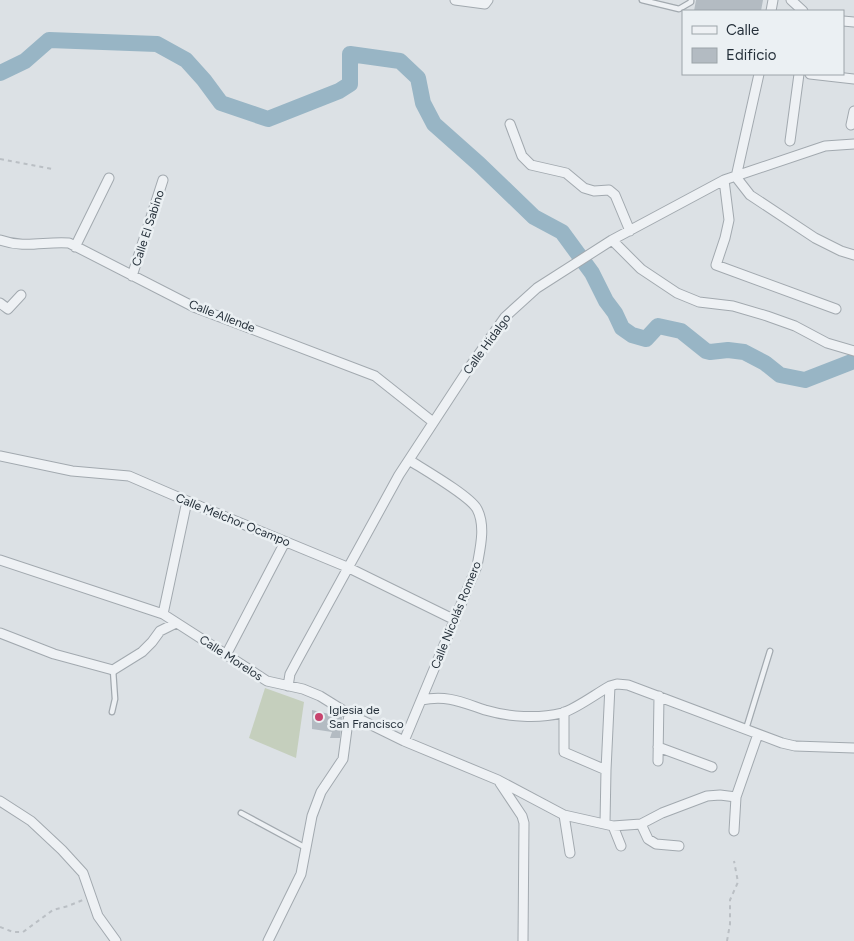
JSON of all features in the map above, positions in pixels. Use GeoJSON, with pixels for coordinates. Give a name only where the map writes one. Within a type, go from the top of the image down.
{"type":"FeatureCollection","features":[{"type":"Feature","properties":{"kind":"street"},"geometry":{"type":"LineString","coordinates":[[455,0],[487,2]]}},
{"type":"Feature","properties":{"kind":"street"},"geometry":{"type":"LineString","coordinates":[[791,0],[801,10]]}},
{"type":"Feature","properties":{"kind":"street"},"geometry":{"type":"LineString","coordinates":[[759,75],[736,177],[750,195],[815,238],[841,251],[854,255]]}},
{"type":"Feature","properties":{"kind":"street"},"geometry":{"type":"LineString","coordinates":[[790,141],[799,75]]}},
{"type":"Feature","properties":{"kind":"street"},"geometry":{"type":"LineString","coordinates":[[821,75],[854,78]]}},
{"type":"Feature","properties":{"kind":"street"},"geometry":{"type":"LineString","coordinates":[[851,125],[854,110]]}},
{"type":"Feature","properties":{"kind":"street"},"geometry":{"type":"LineString","coordinates":[[510,124],[522,156],[531,165],[566,173],[584,188],[594,191],[609,190],[615,195],[630,231]]}},
{"type":"Feature","properties":{"kind":"street","name":"Calle Hidalgo"},"geometry":{"type":"LineString","coordinates":[[288,686],[290,674],[347,567],[409,460],[504,317],[537,288],[611,241],[724,180],[825,146],[854,144]]}},
{"type":"Feature","properties":{"kind":"street"},"geometry":{"type":"LineString","coordinates":[[76,247],[109,178]]}},
{"type":"Feature","properties":{"kind":"street","name":"Calle El Sabino"},"geometry":{"type":"LineString","coordinates":[[132,276],[163,180]]}},
{"type":"Feature","properties":{"kind":"street"},"geometry":{"type":"LineString","coordinates":[[724,180],[729,220],[716,265],[836,310]]}},
{"type":"Feature","properties":{"kind":"street"},"geometry":{"type":"LineString","coordinates":[[611,241],[641,269],[677,293],[699,302],[733,306],[767,316],[795,326],[827,343],[854,351]]}},
{"type":"Feature","properties":{"kind":"street","name":"Calle Allende"},"geometry":{"type":"LineString","coordinates":[[1,242],[29,245],[58,242],[69,244],[194,307],[375,376],[433,422]]}},
{"type":"Feature","properties":{"kind":"street"},"geometry":{"type":"LineString","coordinates":[[4,306],[21,296]]}},
{"type":"Feature","properties":{"kind":"street","name":"Calle Melchor Ocampo"},"geometry":{"type":"LineString","coordinates":[[0,456],[72,471],[129,476],[187,502],[347,567],[455,620]]}},
{"type":"Feature","properties":{"kind":"street","name":"Calle Nicolás Romero"},"geometry":{"type":"LineString","coordinates":[[404,741],[478,566],[481,544],[481,521],[477,509],[469,500],[409,460]]}},
{"type":"Feature","properties":{"kind":"street"},"geometry":{"type":"LineString","coordinates":[[163,614],[187,502]]}},
{"type":"Feature","properties":{"kind":"street"},"geometry":{"type":"LineString","coordinates":[[226,654],[285,542]]}},
{"type":"Feature","properties":{"kind":"street","name":"Calle Morelos"},"geometry":{"type":"LineString","coordinates":[[0,560],[163,614],[267,681],[302,689],[320,696],[349,714],[404,741],[498,780],[564,815],[609,824],[641,824]]}},
{"type":"Feature","properties":{"kind":"street"},"geometry":{"type":"LineString","coordinates":[[0,633],[54,654],[113,670],[142,652],[160,631],[176,623]]}},
{"type":"Feature","properties":{"kind":"street"},"geometry":{"type":"LineString","coordinates":[[421,700],[438,697],[460,701],[499,713],[526,716],[564,712],[610,686],[617,684],[659,696],[758,734],[795,746],[854,748]]}},
{"type":"Feature","properties":{"kind":"street"},"geometry":{"type":"LineString","coordinates":[[610,686],[606,770],[609,824],[621,846]]}},
{"type":"Feature","properties":{"kind":"street"},"geometry":{"type":"LineString","coordinates":[[658,761],[659,696]]}},
{"type":"Feature","properties":{"kind":"street"},"geometry":{"type":"LineString","coordinates":[[564,712],[564,752],[606,770]]}},
{"type":"Feature","properties":{"kind":"street"},"geometry":{"type":"LineString","coordinates":[[268,941],[300,874],[312,816],[321,792],[343,759],[349,714]]}},
{"type":"Feature","properties":{"kind":"street"},"geometry":{"type":"LineString","coordinates":[[734,831],[736,797],[758,734]]}},
{"type":"Feature","properties":{"kind":"street"},"geometry":{"type":"LineString","coordinates":[[658,747],[712,767]]}},
{"type":"Feature","properties":{"kind":"street"},"geometry":{"type":"LineString","coordinates":[[498,780],[522,816],[524,823],[523,941]]}},
{"type":"Feature","properties":{"kind":"street"},"geometry":{"type":"LineString","coordinates":[[679,846],[656,844],[648,839],[641,824],[662,813],[700,798],[720,795],[736,797]]}},
{"type":"Feature","properties":{"kind":"street"},"geometry":{"type":"LineString","coordinates":[[0,801],[31,821],[62,850],[82,873],[98,916],[116,941]]}},
{"type":"Feature","properties":{"kind":"street"},"geometry":{"type":"LineString","coordinates":[[564,815],[570,853]]}},
{"type":"Feature","properties":{"kind":"lane"},"geometry":{"type":"LineString","coordinates":[[642,0],[679,9],[691,2],[691,0]]}},
{"type":"Feature","properties":{"kind":"lane"},"geometry":{"type":"LineString","coordinates":[[746,729],[770,651]]}},
{"type":"Feature","properties":{"kind":"lane"},"geometry":{"type":"LineString","coordinates":[[112,712],[115,699],[113,670]]}},
{"type":"Feature","properties":{"kind":"lane"},"geometry":{"type":"LineString","coordinates":[[241,813],[306,848]]}},
{"type":"Feature","properties":{"kind":"path"},"geometry":{"type":"LineString","coordinates":[[0,160],[52,169]]}},
{"type":"Feature","properties":{"kind":"path"},"geometry":{"type":"LineString","coordinates":[[727,941],[730,924],[730,900],[738,882],[734,861]]}},
{"type":"Feature","properties":{"kind":"path"},"geometry":{"type":"LineString","coordinates":[[0,927],[13,932],[23,932],[53,910],[90,897]]}},
{"type":"Feature","properties":{"kind":"green space"},"geometry":{"type":"Polygon","coordinates":[[[265,688],[304,702],[296,758],[249,738],[265,688]]]}},
{"type":"Feature","properties":{"kind":"building"},"geometry":{"type":"Polygon","coordinates":[[[696,0],[763,0],[761,10],[694,10],[696,0]]]}},
{"type":"Feature","properties":{"kind":"building"},"geometry":{"type":"Polygon","coordinates":[[[312,710],[342,717],[340,738],[330,738],[332,732],[312,729],[312,710]]]}},
{"type":"Feature","properties":{"kind":"waterway"},"geometry":{"type":"LineString","coordinates":[[0,73],[25,61],[49,40],[157,44],[186,60],[221,103],[268,119],[339,91],[350,84],[350,54],[400,61],[418,78],[423,103],[434,124],[534,217],[562,232],[592,273],[622,328],[632,335],[646,339],[658,326],[681,331],[706,351],[728,350],[744,352],[765,363],[780,375],[805,380],[854,361]]}},
{"type":"Feature","properties":{"kind":"place","name":"Iglesia de San Francisco"},"geometry":{"type":"Point","coordinates":[319,717]}}]}
